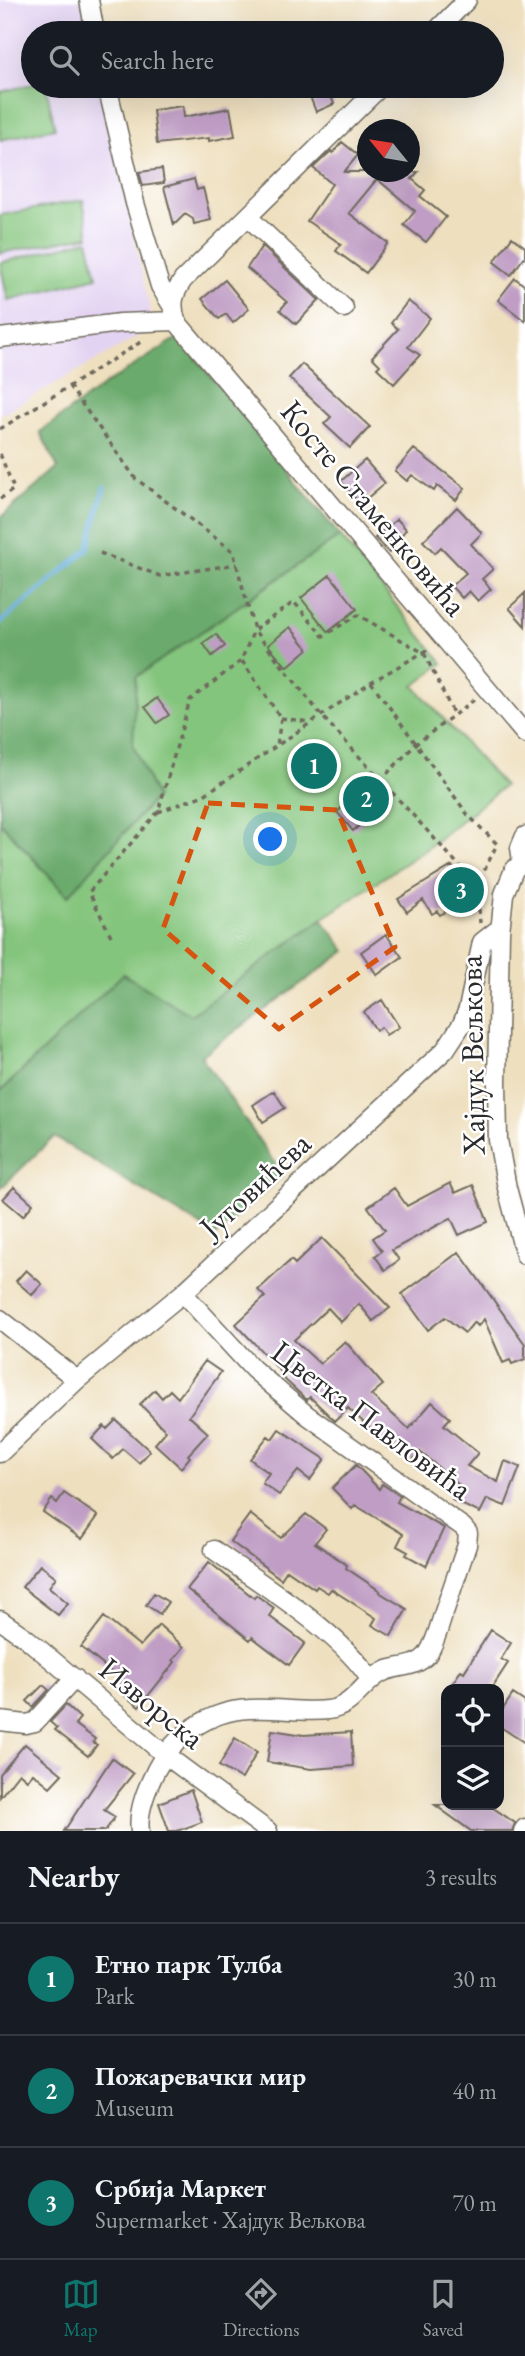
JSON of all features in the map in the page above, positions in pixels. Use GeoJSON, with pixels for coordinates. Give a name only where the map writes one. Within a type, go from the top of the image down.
{"type":"FeatureCollection","features":[{"type":"Feature","properties":{"kind":"street"},"geometry":{"type":"LineString","coordinates":[[89,0],[93,21]]}},
{"type":"Feature","properties":{"kind":"street"},"geometry":{"type":"LineString","coordinates":[[446,21],[467,0]]}},
{"type":"Feature","properties":{"kind":"street","name":"Косте Стаменковића"},"geometry":{"type":"LineString","coordinates":[[110,98],[142,229],[160,286],[173,313],[525,734]]}},
{"type":"Feature","properties":{"kind":"street"},"geometry":{"type":"LineString","coordinates":[[0,338],[120,323],[173,313],[175,292],[183,280],[369,98]]}},
{"type":"Feature","properties":{"kind":"street"},"geometry":{"type":"LineString","coordinates":[[248,217],[344,308]]}},
{"type":"Feature","properties":{"kind":"street"},"geometry":{"type":"LineString","coordinates":[[523,860],[520,848],[525,836]]}},
{"type":"Feature","properties":{"kind":"street","name":"Хајдук Вељкова"},"geometry":{"type":"LineString","coordinates":[[523,860],[508,880],[504,894],[500,932],[497,1082],[498,1140],[507,1188],[525,1255]]}},
{"type":"Feature","properties":{"kind":"street"},"geometry":{"type":"LineString","coordinates":[[482,942],[496,931],[500,932]]}},
{"type":"Feature","properties":{"kind":"street","name":"Југовићева"},"geometry":{"type":"LineString","coordinates":[[0,1453],[77,1380],[183,1293],[445,1050],[462,1024],[468,1009],[482,942]]}},
{"type":"Feature","properties":{"kind":"street","name":"Цветка Павловића"},"geometry":{"type":"LineString","coordinates":[[183,1293],[253,1369],[307,1415],[453,1518],[468,1534],[467,1545],[435,1639],[426,1655],[416,1663],[387,1670],[370,1679]]}},
{"type":"Feature","properties":{"kind":"street"},"geometry":{"type":"LineString","coordinates":[[0,1319],[77,1380]]}},
{"type":"Feature","properties":{"kind":"street"},"geometry":{"type":"LineString","coordinates":[[140,1831],[144,1798],[164,1754],[188,1730],[216,1716],[246,1709],[329,1710],[344,1705],[360,1694],[370,1679],[358,1661],[334,1639],[215,1550]]}},
{"type":"Feature","properties":{"kind":"street","name":"Изворска"},"geometry":{"type":"LineString","coordinates":[[0,1620],[26,1637],[164,1754],[268,1831]]}},
{"type":"Feature","properties":{"kind":"street"},"geometry":{"type":"LineString","coordinates":[[0,1721],[26,1724],[35,1722],[75,1678]]}},
{"type":"Feature","properties":{"kind":"path"},"geometry":{"type":"LineString","coordinates":[[0,429],[69,386],[173,313]]}},
{"type":"Feature","properties":{"kind":"path"},"geometry":{"type":"LineString","coordinates":[[69,386],[136,479],[233,551],[254,630],[321,715],[477,885]]}},
{"type":"Feature","properties":{"kind":"path"},"geometry":{"type":"LineString","coordinates":[[0,454],[14,489],[0,499]]}},
{"type":"Feature","properties":{"kind":"path"},"geometry":{"type":"LineString","coordinates":[[100,553],[160,576],[237,564]]}},
{"type":"Feature","properties":{"kind":"path"},"geometry":{"type":"LineString","coordinates":[[111,936],[89,892],[158,812],[191,700],[241,661],[254,630],[294,603],[323,636],[358,615],[424,653],[454,715]]}},
{"type":"Feature","properties":{"kind":"path"},"geometry":{"type":"LineString","coordinates":[[158,812],[204,795],[371,682],[424,653],[444,638]]}},
{"type":"Feature","properties":{"kind":"path"},"geometry":{"type":"LineString","coordinates":[[241,661],[281,718],[277,745]]}},
{"type":"Feature","properties":{"kind":"path"},"geometry":{"type":"LineString","coordinates":[[371,682],[468,815],[497,844],[477,885],[482,942]]}},
{"type":"Feature","properties":{"kind":"path"},"geometry":{"type":"LineString","coordinates":[[380,781],[416,744],[487,689]]}},
{"type":"Feature","properties":{"kind":"path"},"geometry":{"type":"LineString","coordinates":[[281,718],[310,722]]}},
{"type":"Feature","properties":{"kind":"highlighted area"},"geometry":{"type":"Polygon","coordinates":[[[208,803],[337,810],[395,947],[279,1029],[163,929],[208,803]]]}},
{"type":"Feature","properties":{"kind":"shaded area"},"geometry":{"type":"Polygon","coordinates":[[[0,0],[81,0],[86,21],[21,21],[21,98],[103,98],[154,327],[0,415],[0,0]]]}},
{"type":"Feature","properties":{"kind":"green space"},"geometry":{"type":"Polygon","coordinates":[[[21,87],[21,98],[49,98],[55,128],[0,140],[0,92],[21,87]]]}},
{"type":"Feature","properties":{"kind":"green space"},"geometry":{"type":"Polygon","coordinates":[[[83,200],[89,236],[0,253],[0,215],[83,200]]]}},
{"type":"Feature","properties":{"kind":"green space"},"geometry":{"type":"Polygon","coordinates":[[[88,240],[97,277],[8,300],[0,263],[88,240]]]}},
{"type":"Feature","properties":{"kind":"green space"},"geometry":{"type":"Polygon","coordinates":[[[179,337],[340,536],[136,677],[133,745],[156,797],[68,896],[0,822],[0,518],[58,468],[40,432],[107,383],[179,337]]]}},
{"type":"Feature","properties":{"kind":"green space"},"geometry":{"type":"Polygon","coordinates":[[[340,536],[443,663],[414,686],[504,786],[426,849],[322,919],[191,1015],[17,1078],[0,1092],[0,822],[67,896],[156,797],[133,745],[135,677],[340,536]]]}},
{"type":"Feature","properties":{"kind":"green space"},"geometry":{"type":"Polygon","coordinates":[[[322,919],[346,951],[201,1056],[283,1175],[216,1235],[54,1137],[0,1189],[0,1092],[123,974],[191,1015],[322,919]]]}},
{"type":"Feature","properties":{"kind":"building"},"geometry":{"type":"Polygon","coordinates":[[[311,98],[332,98],[334,104],[316,112],[311,98]]]}},
{"type":"Feature","properties":{"kind":"building"},"geometry":{"type":"Polygon","coordinates":[[[183,106],[184,117],[230,108],[235,136],[209,141],[209,138],[157,144],[153,110],[183,106]]]}},
{"type":"Feature","properties":{"kind":"building"},"geometry":{"type":"Polygon","coordinates":[[[342,142],[357,154],[344,172],[357,172],[357,182],[375,182],[349,213],[388,243],[366,273],[336,251],[341,244],[307,221],[332,184],[313,168],[331,151],[333,153],[342,142]]]}},
{"type":"Feature","properties":{"kind":"building"},"geometry":{"type":"Polygon","coordinates":[[[162,169],[164,183],[143,186],[139,172],[162,169]]]}},
{"type":"Feature","properties":{"kind":"building"},"geometry":{"type":"Polygon","coordinates":[[[194,179],[197,190],[203,188],[211,220],[194,224],[193,219],[185,214],[174,225],[164,187],[194,179]]]}},
{"type":"Feature","properties":{"kind":"building"},"geometry":{"type":"Polygon","coordinates":[[[381,182],[416,182],[425,190],[420,196],[446,217],[426,242],[404,225],[415,211],[381,182]]]}},
{"type":"Feature","properties":{"kind":"building"},"geometry":{"type":"Polygon","coordinates":[[[512,237],[525,247],[525,256],[511,275],[494,262],[512,237]]]}},
{"type":"Feature","properties":{"kind":"building"},"geometry":{"type":"Polygon","coordinates":[[[262,246],[319,300],[296,324],[280,310],[287,302],[247,268],[262,246]]]}},
{"type":"Feature","properties":{"kind":"building"},"geometry":{"type":"Polygon","coordinates":[[[515,278],[525,286],[525,321],[498,300],[515,278]]]}},
{"type":"Feature","properties":{"kind":"building"},"geometry":{"type":"Polygon","coordinates":[[[225,280],[249,309],[233,323],[226,314],[219,319],[202,299],[225,280]]]}},
{"type":"Feature","properties":{"kind":"building"},"geometry":{"type":"Polygon","coordinates":[[[408,301],[430,318],[408,347],[420,355],[394,384],[377,368],[380,365],[372,357],[398,329],[391,323],[408,301]]]}},
{"type":"Feature","properties":{"kind":"building"},"geometry":{"type":"Polygon","coordinates":[[[302,364],[370,427],[350,448],[324,424],[331,417],[289,378],[302,364]]]}},
{"type":"Feature","properties":{"kind":"building"},"geometry":{"type":"Polygon","coordinates":[[[414,449],[465,488],[456,500],[437,486],[434,491],[412,475],[407,481],[395,471],[414,449]]]}},
{"type":"Feature","properties":{"kind":"building"},"geometry":{"type":"Polygon","coordinates":[[[365,460],[385,483],[360,504],[341,481],[365,460]]]}},
{"type":"Feature","properties":{"kind":"building"},"geometry":{"type":"Polygon","coordinates":[[[457,507],[482,533],[471,544],[493,569],[482,579],[491,589],[478,601],[469,591],[462,598],[451,586],[466,573],[441,547],[435,553],[423,541],[457,507]]]}},
{"type":"Feature","properties":{"kind":"building"},"geometry":{"type":"Polygon","coordinates":[[[397,519],[406,529],[389,553],[375,538],[397,519]]]}},
{"type":"Feature","properties":{"kind":"building"},"geometry":{"type":"Polygon","coordinates":[[[330,575],[357,609],[328,632],[301,598],[330,575]]]}},
{"type":"Feature","properties":{"kind":"building"},"geometry":{"type":"Polygon","coordinates":[[[525,593],[525,626],[509,608],[525,593]]]}},
{"type":"Feature","properties":{"kind":"building"},"geometry":{"type":"Polygon","coordinates":[[[290,627],[308,649],[287,667],[268,645],[290,627]]]}},
{"type":"Feature","properties":{"kind":"building"},"geometry":{"type":"Polygon","coordinates":[[[216,634],[225,646],[212,656],[203,643],[216,634]]]}},
{"type":"Feature","properties":{"kind":"building"},"geometry":{"type":"Polygon","coordinates":[[[157,698],[169,715],[157,723],[145,707],[157,698]]]}},
{"type":"Feature","properties":{"kind":"building"},"geometry":{"type":"Polygon","coordinates":[[[368,785],[384,804],[353,831],[337,812],[368,785]]]}},
{"type":"Feature","properties":{"kind":"building"},"geometry":{"type":"Polygon","coordinates":[[[452,866],[470,897],[440,915],[437,911],[432,914],[423,900],[407,912],[398,899],[452,866]]]}},
{"type":"Feature","properties":{"kind":"building"},"geometry":{"type":"Polygon","coordinates":[[[386,934],[402,957],[377,975],[361,952],[386,934]]]}},
{"type":"Feature","properties":{"kind":"building"},"geometry":{"type":"Polygon","coordinates":[[[382,1000],[399,1027],[386,1035],[381,1027],[376,1030],[364,1012],[382,1000]]]}},
{"type":"Feature","properties":{"kind":"building"},"geometry":{"type":"Polygon","coordinates":[[[274,1091],[285,1108],[263,1122],[253,1105],[274,1091]]]}},
{"type":"Feature","properties":{"kind":"building"},"geometry":{"type":"Polygon","coordinates":[[[450,1183],[455,1193],[473,1185],[488,1222],[459,1235],[451,1218],[392,1250],[399,1260],[385,1270],[375,1256],[382,1251],[373,1238],[385,1230],[368,1207],[394,1188],[407,1206],[450,1183]]]}},
{"type":"Feature","properties":{"kind":"building"},"geometry":{"type":"Polygon","coordinates":[[[14,1187],[33,1204],[23,1216],[3,1199],[14,1187]]]}},
{"type":"Feature","properties":{"kind":"building"},"geometry":{"type":"Polygon","coordinates":[[[322,1238],[390,1308],[373,1321],[359,1304],[341,1322],[328,1308],[294,1340],[320,1364],[345,1341],[383,1385],[371,1395],[409,1429],[432,1402],[450,1418],[444,1425],[478,1453],[467,1466],[498,1482],[505,1461],[520,1467],[505,1506],[487,1499],[480,1513],[452,1500],[459,1485],[420,1452],[412,1461],[392,1444],[389,1449],[348,1408],[335,1421],[310,1397],[307,1400],[282,1377],[284,1375],[236,1324],[265,1297],[258,1290],[291,1260],[295,1264],[322,1238]]]}},
{"type":"Feature","properties":{"kind":"building"},"geometry":{"type":"Polygon","coordinates":[[[459,1252],[525,1344],[525,1359],[512,1364],[510,1360],[503,1363],[484,1319],[478,1326],[474,1322],[465,1333],[445,1317],[428,1330],[402,1294],[459,1252]]]}},
{"type":"Feature","properties":{"kind":"building"},"geometry":{"type":"Polygon","coordinates":[[[26,1270],[42,1284],[32,1295],[16,1281],[26,1270]]]}},
{"type":"Feature","properties":{"kind":"building"},"geometry":{"type":"Polygon","coordinates":[[[205,1361],[221,1372],[189,1416],[208,1433],[188,1455],[190,1457],[181,1468],[155,1444],[166,1431],[140,1404],[155,1390],[162,1398],[170,1390],[178,1398],[205,1361]]]}},
{"type":"Feature","properties":{"kind":"building"},"geometry":{"type":"Polygon","coordinates":[[[116,1420],[150,1451],[139,1463],[123,1449],[113,1459],[92,1439],[104,1426],[107,1429],[116,1420]]]}},
{"type":"Feature","properties":{"kind":"building"},"geometry":{"type":"Polygon","coordinates":[[[279,1429],[325,1459],[310,1480],[298,1471],[279,1495],[262,1483],[269,1473],[250,1459],[268,1436],[272,1439],[279,1429]]]}},
{"type":"Feature","properties":{"kind":"building"},"geometry":{"type":"Polygon","coordinates":[[[356,1465],[379,1489],[382,1484],[400,1496],[397,1502],[444,1528],[426,1566],[406,1555],[408,1552],[397,1546],[403,1534],[355,1505],[352,1509],[332,1488],[356,1465]]]}},
{"type":"Feature","properties":{"kind":"building"},"geometry":{"type":"Polygon","coordinates":[[[64,1493],[98,1516],[82,1539],[43,1512],[52,1499],[57,1503],[64,1493]]]}},
{"type":"Feature","properties":{"kind":"building"},"geometry":{"type":"Polygon","coordinates":[[[250,1514],[281,1538],[306,1514],[326,1529],[315,1543],[379,1592],[407,1609],[391,1636],[372,1625],[376,1618],[331,1589],[328,1593],[317,1586],[315,1589],[287,1570],[281,1579],[230,1541],[250,1514]]]}},
{"type":"Feature","properties":{"kind":"building"},"geometry":{"type":"Polygon","coordinates":[[[209,1562],[254,1598],[256,1595],[274,1608],[269,1616],[305,1643],[289,1665],[252,1637],[250,1640],[187,1589],[209,1562]]]}},
{"type":"Feature","properties":{"kind":"building"},"geometry":{"type":"Polygon","coordinates":[[[40,1565],[56,1577],[49,1587],[68,1603],[58,1615],[22,1587],[40,1565]]]}},
{"type":"Feature","properties":{"kind":"building"},"geometry":{"type":"Polygon","coordinates":[[[154,1593],[168,1602],[160,1614],[146,1605],[154,1593]]]}},
{"type":"Feature","properties":{"kind":"building"},"geometry":{"type":"Polygon","coordinates":[[[104,1617],[140,1646],[159,1625],[184,1647],[139,1707],[113,1686],[119,1678],[81,1647],[104,1617]]]}},
{"type":"Feature","properties":{"kind":"building"},"geometry":{"type":"Polygon","coordinates":[[[491,1630],[511,1643],[501,1659],[508,1663],[494,1684],[452,1684],[461,1670],[464,1672],[491,1630]]]}},
{"type":"Feature","properties":{"kind":"building"},"geometry":{"type":"Polygon","coordinates":[[[43,1685],[49,1690],[33,1707],[27,1701],[43,1685]]]}},
{"type":"Feature","properties":{"kind":"building"},"geometry":{"type":"Polygon","coordinates":[[[513,1694],[525,1702],[525,1743],[504,1729],[504,1708],[513,1694]]]}},
{"type":"Feature","properties":{"kind":"building"},"geometry":{"type":"Polygon","coordinates":[[[66,1705],[80,1718],[75,1724],[95,1739],[93,1742],[97,1745],[88,1756],[55,1730],[57,1728],[50,1722],[66,1705]]]}},
{"type":"Feature","properties":{"kind":"building"},"geometry":{"type":"Polygon","coordinates":[[[272,1730],[304,1735],[351,1732],[353,1766],[311,1769],[267,1762],[272,1730]]]}},
{"type":"Feature","properties":{"kind":"building"},"geometry":{"type":"Polygon","coordinates":[[[235,1738],[257,1752],[242,1779],[219,1766],[235,1738]]]}},
{"type":"Feature","properties":{"kind":"building"},"geometry":{"type":"Polygon","coordinates":[[[25,1744],[62,1774],[50,1787],[33,1773],[27,1780],[19,1773],[0,1797],[0,1774],[25,1744]]]}},
{"type":"Feature","properties":{"kind":"building"},"geometry":{"type":"Polygon","coordinates":[[[112,1758],[133,1774],[104,1810],[115,1817],[105,1831],[64,1831],[112,1758]]]}},
{"type":"Feature","properties":{"kind":"building"},"geometry":{"type":"Polygon","coordinates":[[[191,1790],[202,1822],[177,1831],[169,1831],[159,1803],[191,1790]]]}},
{"type":"Feature","properties":{"kind":"building"},"geometry":{"type":"Polygon","coordinates":[[[442,1810],[496,1810],[515,1823],[512,1831],[471,1831],[442,1810]]]}},
{"type":"Feature","properties":{"kind":"waterway"},"geometry":{"type":"LineString","coordinates":[[0,623],[88,549],[104,488]]}},
{"type":"Feature","properties":{"kind":"place","name":"Етно парк Тулба"},"geometry":{"type":"Point","coordinates":[314,766]}},
{"type":"Feature","properties":{"kind":"place","name":"Пожаревачки мир"},"geometry":{"type":"Point","coordinates":[366,799]}},
{"type":"Feature","properties":{"kind":"place","name":"Србија Маркет"},"geometry":{"type":"Point","coordinates":[461,890]}}]}
